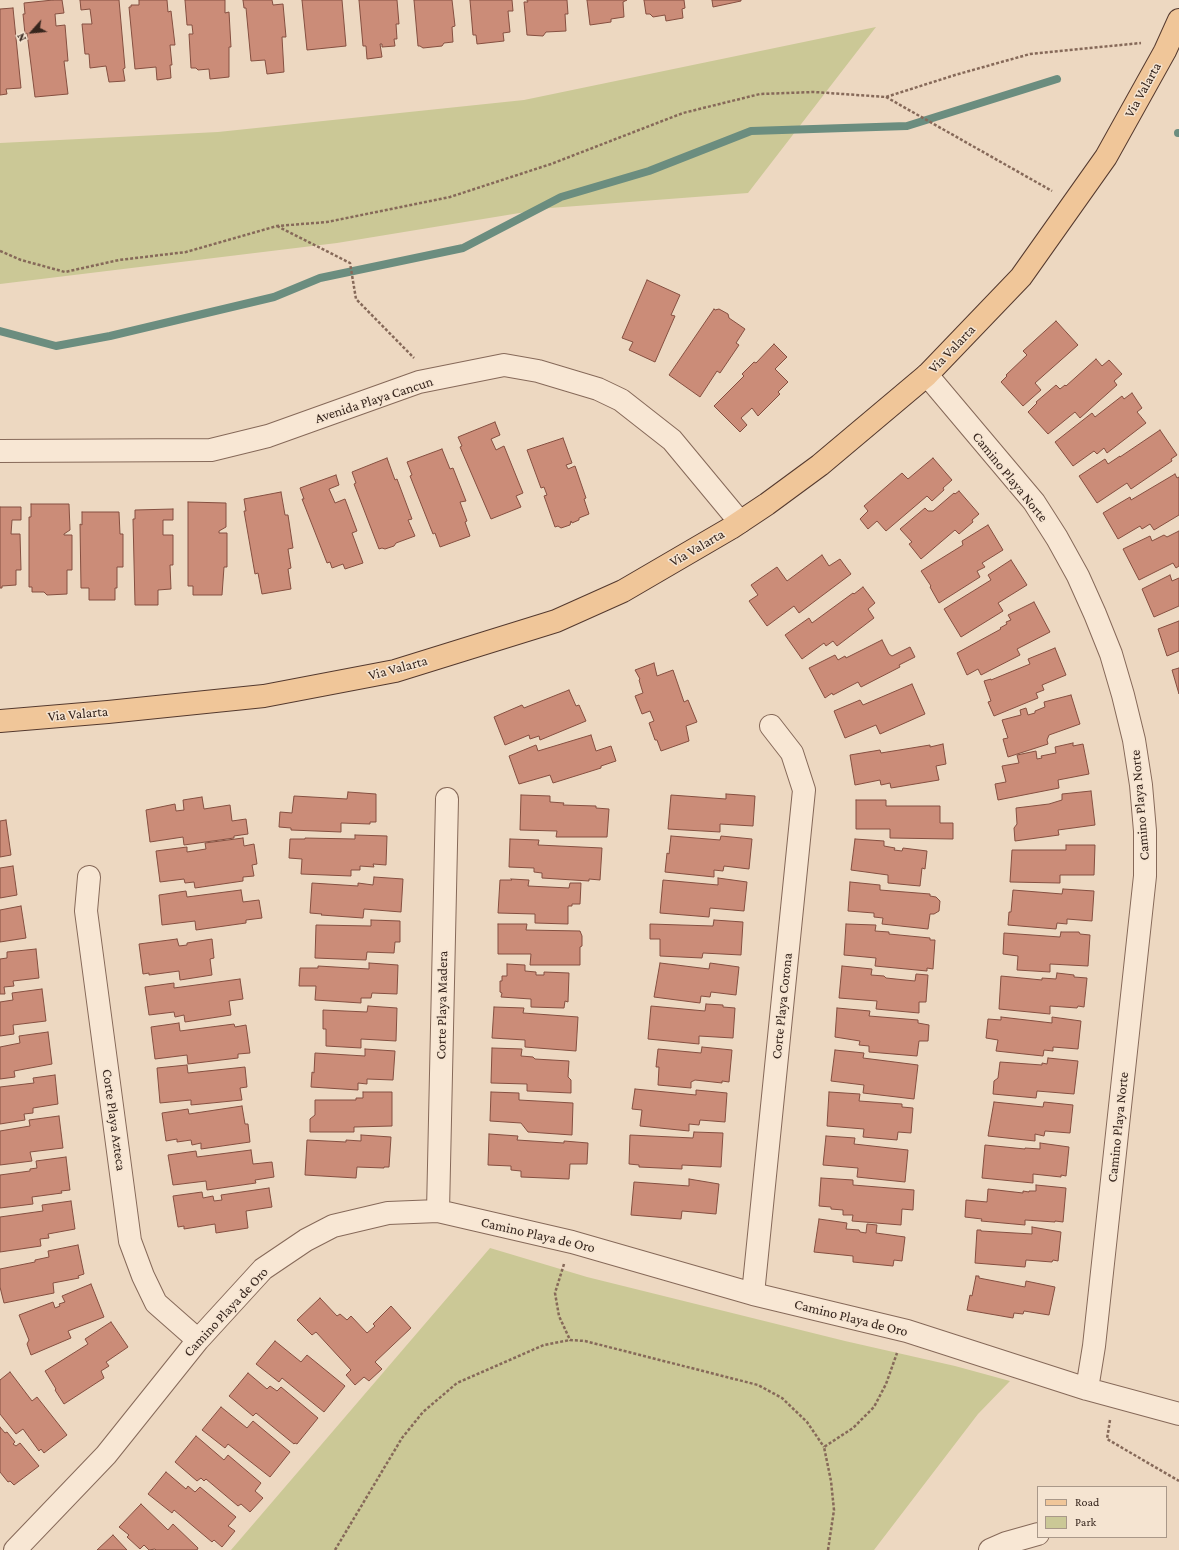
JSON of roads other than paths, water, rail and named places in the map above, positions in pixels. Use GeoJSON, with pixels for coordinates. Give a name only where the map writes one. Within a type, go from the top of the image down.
{"type":"FeatureCollection","features":[{"type":"Feature","properties":{"kind":"main road","name":"Via Valarta"},"geometry":{"type":"LineString","coordinates":[[0,721],[108,712],[264,696],[394,671],[556,621],[623,592],[740,522],[820,465],[927,375],[1021,277],[1106,157],[1170,40],[1179,20]]}},
{"type":"Feature","properties":{"kind":"street","name":"Avenida Playa Cancun"},"geometry":{"type":"LineString","coordinates":[[0,451],[211,450],[268,436],[419,382],[504,365],[538,371],[598,389],[621,400],[672,440],[740,522]]}},
{"type":"Feature","properties":{"kind":"street","name":"Camino Playa Norte"},"geometry":{"type":"LineString","coordinates":[[927,375],[1034,502],[1057,538],[1078,576],[1108,648],[1123,695],[1135,747],[1141,785],[1145,831],[1145,876],[1095,1338],[1087,1389]]}},
{"type":"Feature","properties":{"kind":"street","name":"Corte Playa Corona"},"geometry":{"type":"LineString","coordinates":[[753,1294],[804,790],[792,753],[771,726]]}},
{"type":"Feature","properties":{"kind":"street","name":"Corte Playa Madera"},"geometry":{"type":"LineString","coordinates":[[438,1211],[447,799]]}},
{"type":"Feature","properties":{"kind":"street","name":"Corte Playa Azteca"},"geometry":{"type":"LineString","coordinates":[[89,877],[86,910],[130,1241],[143,1276],[156,1303],[198,1340]]}},
{"type":"Feature","properties":{"kind":"street","name":"Camino Playa de Oro"},"geometry":{"type":"LineString","coordinates":[[15,1550],[106,1455],[198,1340],[263,1269],[306,1240],[333,1226],[388,1213],[438,1211],[572,1242],[753,1294],[907,1331],[1087,1389],[1179,1414]]}},
{"type":"Feature","properties":{"kind":"street"},"geometry":{"type":"LineString","coordinates":[[990,1550],[1006,1543],[1037,1534]]}},
{"type":"Feature","properties":{"kind":"waterway"},"geometry":{"type":"LineString","coordinates":[[0,331],[56,346],[110,336],[274,297],[320,278],[463,248],[561,197],[649,171],[751,131],[907,126],[1057,79]]}}]}
